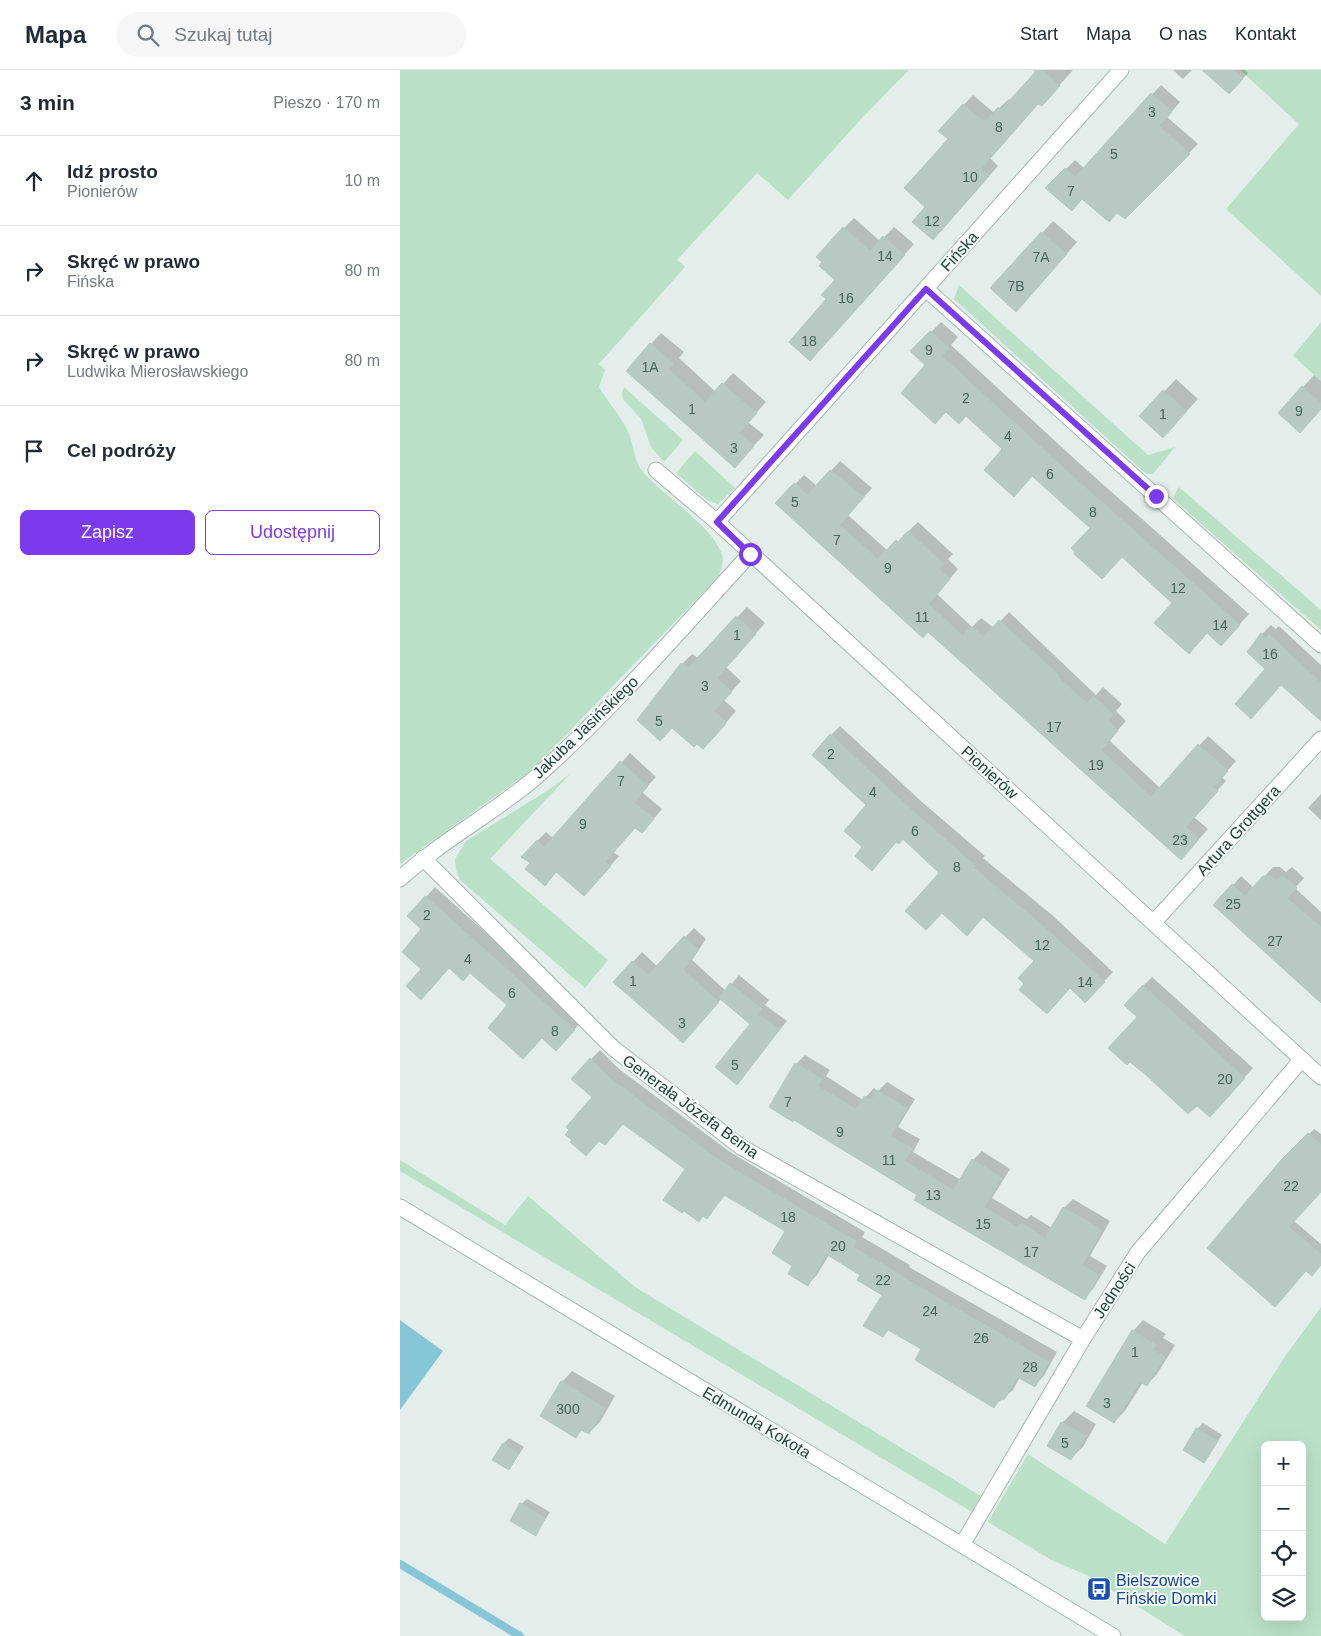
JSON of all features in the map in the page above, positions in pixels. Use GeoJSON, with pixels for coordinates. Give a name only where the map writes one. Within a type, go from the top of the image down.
{"type":"FeatureCollection","features":[{"type":"Feature","properties":{"kind":"street","name":"Fińska"},"geometry":{"type":"LineString","coordinates":[[717,522],[1121,70]]}},
{"type":"Feature","properties":{"kind":"street"},"geometry":{"type":"LineString","coordinates":[[926,289],[1321,645]]}},
{"type":"Feature","properties":{"kind":"street","name":"Pionierów"},"geometry":{"type":"LineString","coordinates":[[656,470],[717,522],[1321,1077]]}},
{"type":"Feature","properties":{"kind":"street","name":"Jakuba Jasińskiego"},"geometry":{"type":"LineString","coordinates":[[400,879],[423,858],[534,778],[599,718],[750,554]]}},
{"type":"Feature","properties":{"kind":"street","name":"Artura Grottgera"},"geometry":{"type":"LineString","coordinates":[[1154,922],[1321,739]]}},
{"type":"Feature","properties":{"kind":"street","name":"Generała Józefa Bema"},"geometry":{"type":"LineString","coordinates":[[423,858],[613,1048],[741,1147],[1082,1339]]}},
{"type":"Feature","properties":{"kind":"street","name":"Jedności"},"geometry":{"type":"LineString","coordinates":[[962,1545],[1082,1339],[1138,1252],[1302,1059]]}},
{"type":"Feature","properties":{"kind":"street","name":"Edmunda Kokota"},"geometry":{"type":"LineString","coordinates":[[400,1207],[1114,1636]]}},
{"type":"Feature","properties":{"kind":"green space"},"geometry":{"type":"Polygon","coordinates":[[[400,70],[909,70],[861,119],[788,200],[757,173],[677,260],[685,267],[599,364],[605,370],[599,387],[627,429],[635,457],[643,472],[705,529],[719,548],[723,562],[718,577],[532,770],[400,864],[400,70]]]}},
{"type":"Feature","properties":{"kind":"green space"},"geometry":{"type":"Polygon","coordinates":[[[1240,70],[1321,70],[1321,296],[1226,209],[1299,124],[1240,70]]]}},
{"type":"Feature","properties":{"kind":"green space"},"geometry":{"type":"Polygon","coordinates":[[[959,285],[1148,455],[1175,447],[1153,474],[1147,474],[1142,470],[954,299],[959,285]]]}},
{"type":"Feature","properties":{"kind":"green space"},"geometry":{"type":"Polygon","coordinates":[[[1321,322],[1321,381],[1293,356],[1321,322]]]}},
{"type":"Feature","properties":{"kind":"green space"},"geometry":{"type":"Polygon","coordinates":[[[624,387],[683,440],[664,462],[651,447],[641,419],[623,399],[624,387]]]}},
{"type":"Feature","properties":{"kind":"green space"},"geometry":{"type":"Polygon","coordinates":[[[695,451],[735,488],[718,504],[707,500],[676,473],[695,451]]]}},
{"type":"Feature","properties":{"kind":"green space"},"geometry":{"type":"Polygon","coordinates":[[[1179,487],[1321,610],[1321,630],[1172,498],[1179,487]]]}},
{"type":"Feature","properties":{"kind":"green space"},"geometry":{"type":"Polygon","coordinates":[[[571,773],[490,859],[608,960],[585,988],[460,880],[456,870],[455,859],[466,841],[547,791],[571,773]]]}},
{"type":"Feature","properties":{"kind":"green space"},"geometry":{"type":"Polygon","coordinates":[[[400,1160],[505,1225],[528,1196],[635,1287],[981,1496],[972,1512],[400,1171],[400,1160]]]}},
{"type":"Feature","properties":{"kind":"green space"},"geometry":{"type":"Polygon","coordinates":[[[1321,1307],[1321,1636],[1185,1636],[1087,1575],[1053,1561],[988,1522],[1028,1454],[1165,1544],[1286,1355],[1321,1307]]]}},
{"type":"Feature","properties":{"kind":"water"},"geometry":{"type":"Polygon","coordinates":[[[400,1320],[443,1351],[400,1410],[400,1320]]]}},
{"type":"Feature","properties":{"kind":"building"},"geometry":{"type":"Polygon","coordinates":[[[1037,70],[1043,70],[1060,86],[1042,106],[1038,104],[981,169],[989,176],[933,240],[912,222],[925,207],[904,188],[948,139],[938,131],[963,104],[983,121],[988,119],[998,107],[1001,110],[1037,70]]]}},
{"type":"Feature","properties":{"kind":"building"},"geometry":{"type":"Polygon","coordinates":[[[1202,70],[1233,70],[1243,79],[1229,94],[1202,70]]]}},
{"type":"Feature","properties":{"kind":"building"},"geometry":{"type":"Polygon","coordinates":[[[1151,93],[1172,112],[1159,126],[1190,154],[1125,219],[1117,213],[1109,222],[1082,199],[1072,211],[1045,188],[1065,168],[1075,177],[1151,93]]]}},
{"type":"Feature","properties":{"kind":"building"},"geometry":{"type":"Polygon","coordinates":[[[843,227],[870,251],[883,236],[905,255],[810,361],[789,342],[826,299],[821,295],[835,280],[819,266],[822,262],[816,257],[843,227]]]}},
{"type":"Feature","properties":{"kind":"building"},"geometry":{"type":"Polygon","coordinates":[[[1041,232],[1067,254],[1016,312],[990,288],[1041,232]]]}},
{"type":"Feature","properties":{"kind":"building"},"geometry":{"type":"Polygon","coordinates":[[[930,331],[949,348],[942,356],[1069,473],[1240,625],[1221,646],[1207,633],[1189,654],[1154,623],[1172,603],[1122,557],[1102,579],[1074,554],[1075,552],[1071,548],[1090,528],[1032,476],[1014,497],[984,470],[1002,449],[966,416],[959,424],[946,412],[935,424],[901,393],[925,365],[910,351],[930,331]]]}},
{"type":"Feature","properties":{"kind":"building"},"geometry":{"type":"Polygon","coordinates":[[[650,343],[674,364],[669,369],[705,402],[722,383],[757,413],[739,433],[754,446],[735,468],[626,371],[650,343]]]}},
{"type":"Feature","properties":{"kind":"building"},"geometry":{"type":"Polygon","coordinates":[[[1302,386],[1321,403],[1321,409],[1300,433],[1278,413],[1302,386]]]}},
{"type":"Feature","properties":{"kind":"building"},"geometry":{"type":"Polygon","coordinates":[[[1163,390],[1187,411],[1163,438],[1139,416],[1163,390]]]}},
{"type":"Feature","properties":{"kind":"building"},"geometry":{"type":"Polygon","coordinates":[[[830,470],[864,497],[840,525],[878,559],[896,540],[898,542],[908,531],[944,564],[939,569],[950,579],[929,604],[963,636],[971,626],[984,637],[999,620],[1087,703],[1093,696],[1114,714],[1108,721],[1118,731],[1101,750],[1151,797],[1198,744],[1228,771],[1214,787],[1218,791],[1186,827],[1199,839],[1181,860],[928,632],[923,638],[775,503],[794,483],[807,495],[830,470]]]}},
{"type":"Feature","properties":{"kind":"building"},"geometry":{"type":"Polygon","coordinates":[[[736,616],[756,634],[717,678],[732,692],[714,711],[726,722],[725,725],[703,749],[697,744],[694,747],[672,728],[660,741],[637,720],[681,663],[688,668],[736,616]]]}},
{"type":"Feature","properties":{"kind":"building"},"geometry":{"type":"Polygon","coordinates":[[[1261,633],[1266,638],[1269,634],[1321,683],[1321,721],[1281,685],[1251,719],[1235,704],[1265,669],[1247,652],[1261,633]]]}},
{"type":"Feature","properties":{"kind":"building"},"geometry":{"type":"Polygon","coordinates":[[[830,734],[976,866],[974,868],[1042,925],[1105,982],[1085,1003],[1070,988],[1047,1014],[1019,990],[1024,984],[1018,978],[1034,961],[983,917],[967,936],[942,913],[926,930],[905,911],[939,873],[903,839],[899,844],[896,842],[872,871],[855,856],[862,847],[844,831],[866,805],[812,755],[830,734]]]}},
{"type":"Feature","properties":{"kind":"building"},"geometry":{"type":"Polygon","coordinates":[[[620,761],[648,786],[634,802],[654,819],[642,833],[635,828],[605,862],[611,866],[584,896],[556,872],[545,886],[525,869],[530,863],[521,857],[537,840],[544,847],[620,761]]]}},
{"type":"Feature","properties":{"kind":"building"},"geometry":{"type":"Polygon","coordinates":[[[1282,875],[1297,888],[1287,898],[1321,927],[1321,1003],[1213,905],[1232,884],[1245,896],[1263,876],[1271,876],[1277,880],[1282,875]]]}},
{"type":"Feature","properties":{"kind":"building"},"geometry":{"type":"Polygon","coordinates":[[[425,896],[575,1030],[556,1051],[542,1038],[523,1059],[488,1028],[507,1005],[470,973],[463,981],[449,968],[421,1000],[406,986],[421,969],[402,952],[421,929],[407,916],[425,896]]]}},
{"type":"Feature","properties":{"kind":"building"},"geometry":{"type":"Polygon","coordinates":[[[684,936],[698,949],[683,970],[719,1002],[683,1043],[613,982],[632,961],[648,975],[684,936]]]}},
{"type":"Feature","properties":{"kind":"building"},"geometry":{"type":"Polygon","coordinates":[[[730,983],[762,1009],[758,1014],[780,1029],[737,1085],[715,1067],[750,1024],[719,998],[730,983]]]}},
{"type":"Feature","properties":{"kind":"building"},"geometry":{"type":"Polygon","coordinates":[[[1143,985],[1245,1078],[1210,1117],[1197,1106],[1188,1114],[1146,1075],[1130,1062],[1127,1065],[1108,1048],[1137,1017],[1124,1005],[1143,985]]]}},
{"type":"Feature","properties":{"kind":"building"},"geometry":{"type":"Polygon","coordinates":[[[590,1058],[610,1078],[720,1161],[856,1241],[853,1247],[1049,1362],[1035,1387],[1017,1377],[1004,1400],[1000,1398],[994,1408],[915,1360],[921,1349],[888,1330],[883,1337],[863,1326],[882,1295],[857,1280],[860,1275],[826,1254],[808,1286],[788,1274],[792,1266],[772,1253],[785,1231],[724,1195],[707,1219],[703,1216],[699,1222],[684,1211],[682,1213],[663,1200],[685,1169],[623,1124],[605,1145],[599,1141],[586,1156],[565,1135],[569,1130],[566,1127],[592,1097],[571,1079],[590,1058]]]}},
{"type":"Feature","properties":{"kind":"building"},"geometry":{"type":"Polygon","coordinates":[[[795,1063],[822,1079],[818,1086],[856,1109],[864,1096],[871,1100],[877,1090],[907,1108],[890,1136],[912,1148],[905,1161],[953,1190],[972,1159],[1002,1178],[984,1207],[1018,1228],[1021,1223],[1045,1238],[1063,1207],[1102,1230],[1082,1265],[1099,1275],[1085,1300],[914,1200],[917,1195],[794,1120],[793,1122],[769,1107],[795,1063]]]}},
{"type":"Feature","properties":{"kind":"building"},"geometry":{"type":"Polygon","coordinates":[[[1308,1133],[1321,1145],[1321,1192],[1289,1227],[1321,1254],[1321,1265],[1312,1276],[1306,1271],[1275,1307],[1207,1248],[1282,1159],[1308,1133]]]}},
{"type":"Feature","properties":{"kind":"building"},"geometry":{"type":"Polygon","coordinates":[[[1132,1330],[1156,1345],[1153,1350],[1165,1356],[1147,1386],[1140,1382],[1114,1423],[1086,1406],[1132,1330]]]}},
{"type":"Feature","properties":{"kind":"building"},"geometry":{"type":"Polygon","coordinates":[[[561,1381],[605,1408],[589,1434],[581,1430],[576,1438],[540,1416],[561,1381]]]}},
{"type":"Feature","properties":{"kind":"building"},"geometry":{"type":"Polygon","coordinates":[[[1061,1422],[1086,1436],[1071,1460],[1047,1446],[1061,1422]]]}},
{"type":"Feature","properties":{"kind":"building"},"geometry":{"type":"Polygon","coordinates":[[[1196,1428],[1218,1441],[1204,1463],[1183,1450],[1196,1428]]]}},
{"type":"Feature","properties":{"kind":"building"},"geometry":{"type":"Polygon","coordinates":[[[503,1443],[519,1453],[509,1470],[492,1460],[503,1443]]]}},
{"type":"Feature","properties":{"kind":"building"},"geometry":{"type":"Polygon","coordinates":[[[520,1503],[545,1518],[536,1536],[510,1521],[520,1503]]]}},
{"type":"Feature","properties":{"kind":"waterway"},"geometry":{"type":"LineString","coordinates":[[400,1564],[520,1636]]}},
{"type":"Feature","properties":{"kind":"place","name":"Bielszowice Fińskie Domki"},"geometry":{"type":"Point","coordinates":[1099,1589]}},
{"type":"Feature","properties":{"kind":"route"},"geometry":{"type":"LineString","coordinates":[[750,554],[717,522],[926,289],[1156,496]]}}]}
